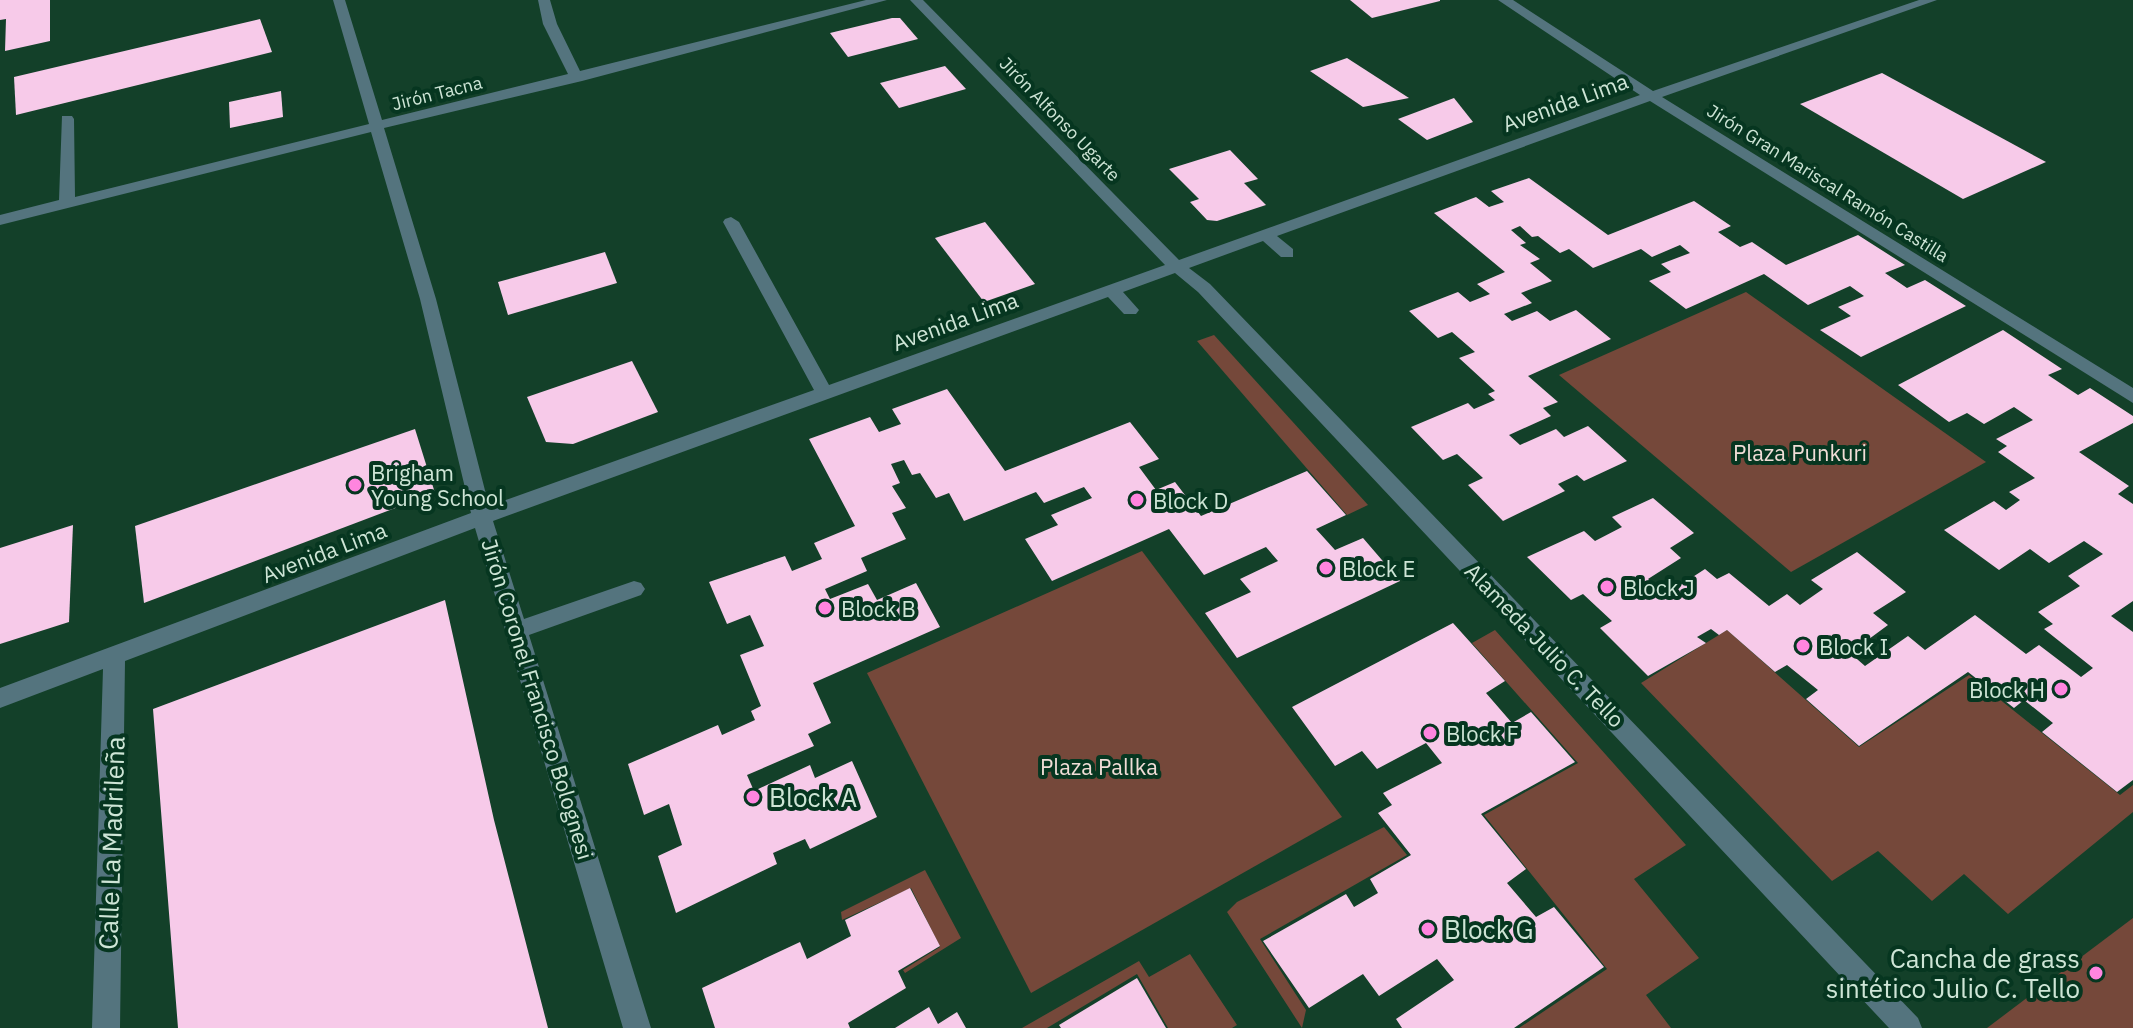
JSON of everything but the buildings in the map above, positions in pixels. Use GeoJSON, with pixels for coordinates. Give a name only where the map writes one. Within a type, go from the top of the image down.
{"type":"FeatureCollection","features":[{"type":"Feature","properties":{"kind":"street","name":"Jirón Coronel Francisco Bolognesi"},"geometry":{"type":"LineString","coordinates":[[339,0],[428,299],[482,517],[637,1028]]}},
{"type":"Feature","properties":{"kind":"street"},"geometry":{"type":"LineString","coordinates":[[544,0],[550,24],[577,78]]}},
{"type":"Feature","properties":{"kind":"street","name":"Jirón Tacna"},"geometry":{"type":"LineString","coordinates":[[0,220],[881,0]]}},
{"type":"Feature","properties":{"kind":"street","name":"Jirón Alfonso Ugarte"},"geometry":{"type":"LineString","coordinates":[[916,0],[1176,266]]}},
{"type":"Feature","properties":{"kind":"street","name":"Jirón Gran Mariscal Ramón Castilla"},"geometry":{"type":"LineString","coordinates":[[1504,0],[1799,192],[2133,397]]}},
{"type":"Feature","properties":{"kind":"street","name":"Avenida Lima"},"geometry":{"type":"LineString","coordinates":[[0,698],[114,658],[482,517],[1176,266],[1267,236],[1651,96],[1931,0]]}},
{"type":"Feature","properties":{"kind":"street"},"geometry":{"type":"LineString","coordinates":[[67,119],[67,204]]}},
{"type":"Feature","properties":{"kind":"street"},"geometry":{"type":"LineString","coordinates":[[731,222],[825,393]]}},
{"type":"Feature","properties":{"kind":"street"},"geometry":{"type":"LineString","coordinates":[[1267,236],[1287,253]]}},
{"type":"Feature","properties":{"kind":"street","name":"Alameda Julio C. Tello"},"geometry":{"type":"LineString","coordinates":[[1176,266],[1204,288],[1908,1028]]}},
{"type":"Feature","properties":{"kind":"street"},"geometry":{"type":"LineString","coordinates":[[1111,290],[1130,310]]}},
{"type":"Feature","properties":{"kind":"street"},"geometry":{"type":"LineString","coordinates":[[517,630],[634,589]]}},
{"type":"Feature","properties":{"kind":"street","name":"Calle La Madrileña"},"geometry":{"type":"LineString","coordinates":[[106,1028],[114,658]]}},
{"type":"Feature","properties":{"kind":"green space","name":"Plaza Punkuri"},"geometry":{"type":"Polygon","coordinates":[[[1746,292],[1986,462],[1791,572],[1559,375],[1746,292]]]}},
{"type":"Feature","properties":{"kind":"green space"},"geometry":{"type":"Polygon","coordinates":[[[1214,335],[1368,505],[1347,515],[1197,341],[1214,335]]]}},
{"type":"Feature","properties":{"kind":"green space","name":"Plaza Pallka"},"geometry":{"type":"Polygon","coordinates":[[[1142,551],[1342,817],[1031,993],[867,673],[1142,551]]]}},
{"type":"Feature","properties":{"kind":"green space"},"geometry":{"type":"Polygon","coordinates":[[[1495,630],[1686,845],[1634,879],[1699,958],[1646,995],[1671,1028],[1519,1028],[1607,969],[1484,815],[1578,763],[1472,643],[1495,630]]]}},
{"type":"Feature","properties":{"kind":"green space"},"geometry":{"type":"Polygon","coordinates":[[[1727,630],[1859,747],[1969,675],[2120,795],[2133,785],[2133,812],[2008,914],[1964,874],[1932,901],[1878,851],[1832,881],[1641,683],[1727,630]]]}},
{"type":"Feature","properties":{"kind":"green space"},"geometry":{"type":"Polygon","coordinates":[[[1384,827],[1407,855],[1260,939],[1306,1010],[1302,1028],[1227,912],[1237,902],[1384,827]]]}},
{"type":"Feature","properties":{"kind":"green space"},"geometry":{"type":"Polygon","coordinates":[[[925,870],[961,938],[905,973],[903,970],[940,947],[911,888],[842,920],[841,912],[925,870]]]}},
{"type":"Feature","properties":{"kind":"green space","name":"Cancha de grass sintético Julio C. Tello"},"geometry":{"type":"Polygon","coordinates":[[[2133,918],[2133,1028],[1987,1028],[2133,918]]]}},
{"type":"Feature","properties":{"kind":"green space"},"geometry":{"type":"Polygon","coordinates":[[[1190,954],[1237,1025],[1232,1028],[1168,1028],[1137,974],[1047,1028],[1022,1028],[1139,961],[1149,977],[1190,954]]]}},
{"type":"Feature","properties":{"kind":"place","name":"Brigham Young School"},"geometry":{"type":"Point","coordinates":[355,485]}},
{"type":"Feature","properties":{"kind":"place","name":"Block D"},"geometry":{"type":"Point","coordinates":[1137,500]}},
{"type":"Feature","properties":{"kind":"place","name":"Block E"},"geometry":{"type":"Point","coordinates":[1326,568]}},
{"type":"Feature","properties":{"kind":"place","name":"Block J"},"geometry":{"type":"Point","coordinates":[1607,587]}},
{"type":"Feature","properties":{"kind":"place","name":"Block B"},"geometry":{"type":"Point","coordinates":[825,608]}},
{"type":"Feature","properties":{"kind":"place","name":"Block I"},"geometry":{"type":"Point","coordinates":[1803,646]}},
{"type":"Feature","properties":{"kind":"place","name":"Block H"},"geometry":{"type":"Point","coordinates":[2061,689]}},
{"type":"Feature","properties":{"kind":"place","name":"Block F"},"geometry":{"type":"Point","coordinates":[1430,733]}},
{"type":"Feature","properties":{"kind":"place","name":"Block A"},"geometry":{"type":"Point","coordinates":[753,797]}},
{"type":"Feature","properties":{"kind":"place","name":"Block G"},"geometry":{"type":"Point","coordinates":[1428,929]}},
{"type":"Feature","properties":{"kind":"place","name":"Cancha de grass sintético Julio C. Tello"},"geometry":{"type":"Point","coordinates":[2096,973]}}]}
